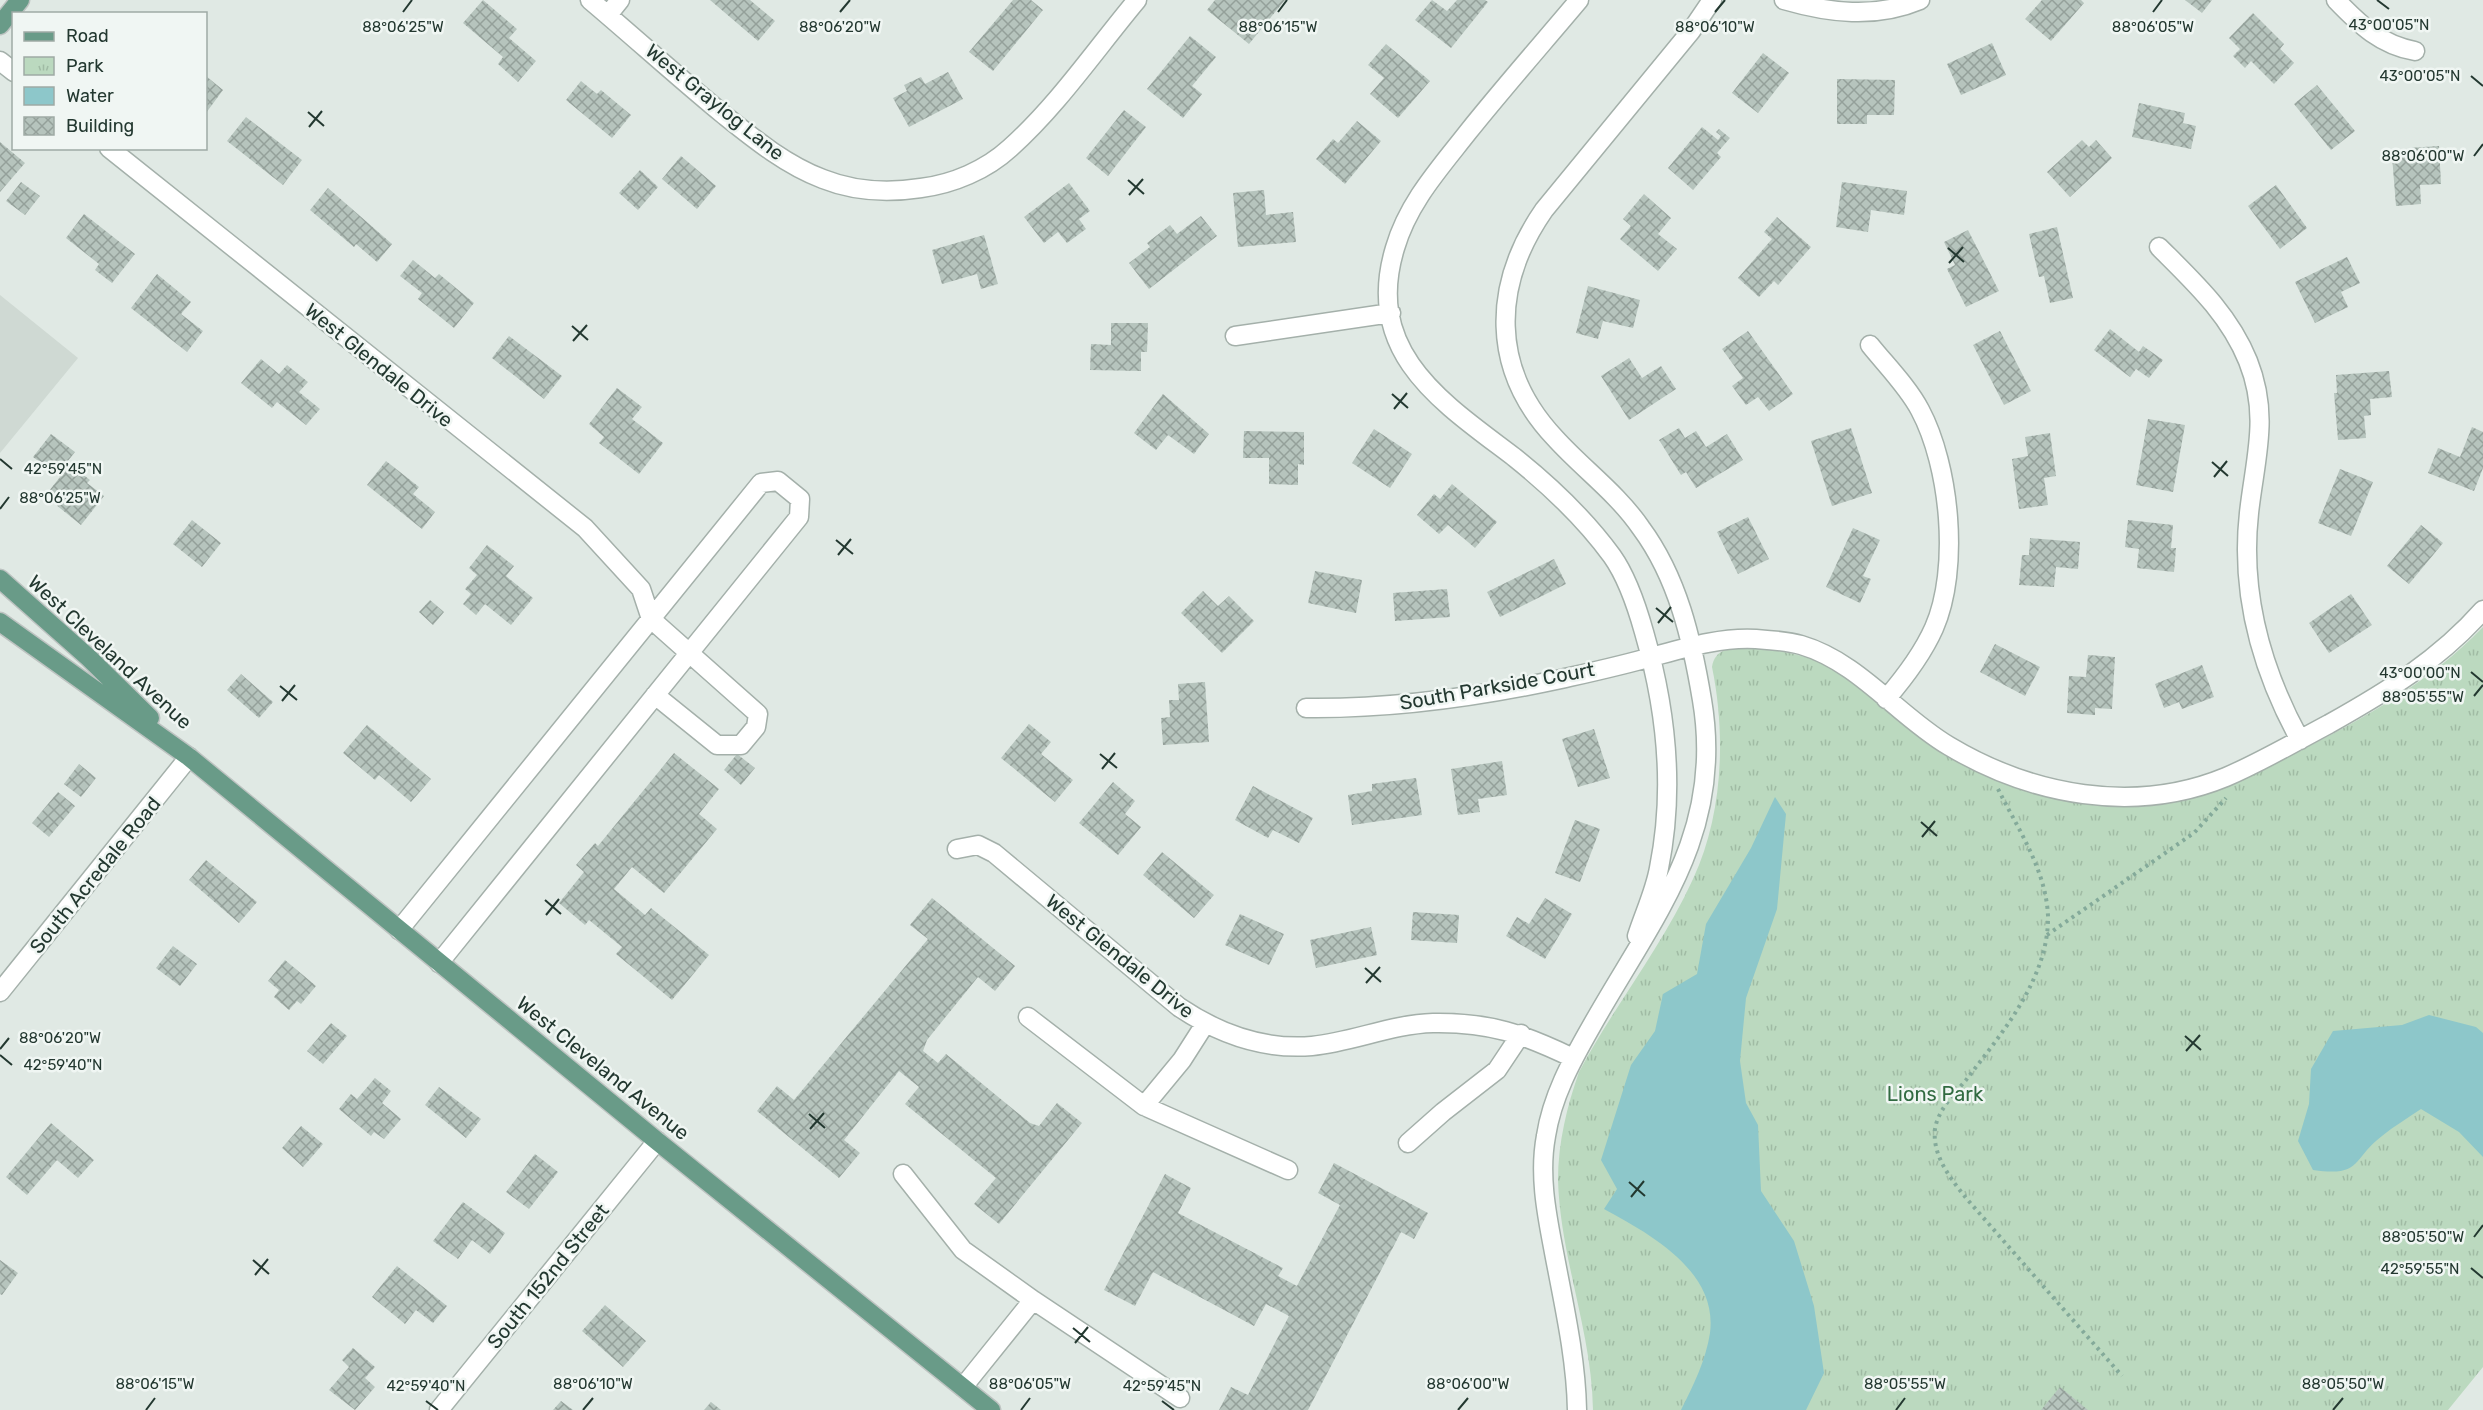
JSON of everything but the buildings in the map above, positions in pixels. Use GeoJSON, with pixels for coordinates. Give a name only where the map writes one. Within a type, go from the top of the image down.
{"type":"FeatureCollection","features":[{"type":"Feature","properties":{"kind":"main road"},"geometry":{"type":"LineString","coordinates":[[0,25],[20,0]]}},
{"type":"Feature","properties":{"kind":"main road","name":"West Cleveland Avenue"},"geometry":{"type":"LineString","coordinates":[[0,579],[89,658],[189,758]]}},
{"type":"Feature","properties":{"kind":"main road","name":"West Cleveland Avenue"},"geometry":{"type":"LineString","coordinates":[[0,622],[189,758],[657,1141],[991,1410]]}},
{"type":"Feature","properties":{"kind":"street","name":"West Graylog Lane"},"geometry":{"type":"LineString","coordinates":[[590,0],[708,101],[783,158],[821,178],[842,185],[889,191],[952,182],[990,164],[1010,149],[1035,123],[1137,0]]}},
{"type":"Feature","properties":{"kind":"street"},"geometry":{"type":"LineString","coordinates":[[608,15],[620,0]]}},
{"type":"Feature","properties":{"kind":"street"},"geometry":{"type":"LineString","coordinates":[[1579,0],[1480,118],[1415,201],[1394,250],[1390,276],[1391,313],[1403,353],[1436,397],[1545,483],[1613,557],[1637,607],[1651,657],[1665,731],[1668,768],[1666,813],[1659,869],[1622,974]]}},
{"type":"Feature","properties":{"kind":"street"},"geometry":{"type":"LineString","coordinates":[[1577,1410],[1571,1347],[1545,1201],[1543,1156],[1552,1109],[1573,1058],[1680,873],[1700,819],[1706,743],[1703,704],[1692,645],[1674,586],[1642,529],[1604,484],[1554,437],[1530,406],[1513,370],[1507,340],[1506,304],[1510,279],[1526,236],[1544,210],[1691,31],[1712,0]]}},
{"type":"Feature","properties":{"kind":"street"},"geometry":{"type":"LineString","coordinates":[[1784,0],[1837,13],[1867,13],[1920,0]]}},
{"type":"Feature","properties":{"kind":"street"},"geometry":{"type":"LineString","coordinates":[[2336,0],[2371,34],[2389,45],[2415,51]]}},
{"type":"Feature","properties":{"kind":"street"},"geometry":{"type":"LineString","coordinates":[[0,61],[12,70]]}},
{"type":"Feature","properties":{"kind":"street","name":"West Glendale Drive"},"geometry":{"type":"LineString","coordinates":[[112,150],[585,528],[640,589],[651,619]]}},
{"type":"Feature","properties":{"kind":"street"},"geometry":{"type":"LineString","coordinates":[[2159,247],[2217,307],[2248,361],[2254,380],[2259,407],[2261,441],[2248,514],[2249,594],[2255,632],[2271,683],[2300,740]]}},
{"type":"Feature","properties":{"kind":"street"},"geometry":{"type":"LineString","coordinates":[[1235,336],[1391,313]]}},
{"type":"Feature","properties":{"kind":"street"},"geometry":{"type":"LineString","coordinates":[[1870,345],[1920,409],[1934,443],[1944,489],[1948,532],[1947,583],[1934,627],[1912,668],[1886,699]]}},
{"type":"Feature","properties":{"kind":"street"},"geometry":{"type":"LineString","coordinates":[[399,930],[761,483],[778,480],[800,499],[799,517],[439,963]]}},
{"type":"Feature","properties":{"kind":"street","name":"South Parkside Court"},"geometry":{"type":"LineString","coordinates":[[1306,708],[1364,706],[1452,698],[1561,679],[1692,645],[1754,639],[1800,645],[1856,674],[1933,736],[1987,767],[2029,783],[2089,796],[2169,794],[2225,777],[2300,740],[2392,689],[2441,652],[2483,610]]}},
{"type":"Feature","properties":{"kind":"street"},"geometry":{"type":"LineString","coordinates":[[651,619],[758,714],[756,727],[741,745],[717,745],[655,695]]}},
{"type":"Feature","properties":{"kind":"street","name":"South Acredale Road"},"geometry":{"type":"LineString","coordinates":[[0,992],[189,758]]}},
{"type":"Feature","properties":{"kind":"street","name":"West Glendale Drive"},"geometry":{"type":"LineString","coordinates":[[957,849],[978,845],[994,853],[1179,1007],[1205,1024],[1232,1036],[1276,1046],[1313,1046],[1431,1023],[1468,1023],[1502,1028],[1521,1034],[1573,1058]]}},
{"type":"Feature","properties":{"kind":"street"},"geometry":{"type":"LineString","coordinates":[[1028,1017],[1144,1106],[1288,1170]]}},
{"type":"Feature","properties":{"kind":"street"},"geometry":{"type":"LineString","coordinates":[[1144,1106],[1182,1060],[1205,1024]]}},
{"type":"Feature","properties":{"kind":"street"},"geometry":{"type":"LineString","coordinates":[[1408,1143],[1497,1070],[1521,1034]]}},
{"type":"Feature","properties":{"kind":"street","name":"South 152nd Street"},"geometry":{"type":"LineString","coordinates":[[439,1410],[657,1141]]}},
{"type":"Feature","properties":{"kind":"street"},"geometry":{"type":"LineString","coordinates":[[903,1174],[963,1250],[1033,1300],[1180,1398]]}},
{"type":"Feature","properties":{"kind":"street"},"geometry":{"type":"LineString","coordinates":[[963,1387],[1033,1300]]}},
{"type":"Feature","properties":{"kind":"path"},"geometry":{"type":"LineString","coordinates":[[1987,767],[2037,867],[2046,898],[2047,935],[2039,963],[2009,1025],[1941,1111],[1935,1130],[1936,1150],[1947,1173],[1966,1198],[2122,1376]]}},
{"type":"Feature","properties":{"kind":"path"},"geometry":{"type":"LineString","coordinates":[[2047,935],[2194,833],[2232,792],[2225,777]]}},
{"type":"Feature","properties":{"kind":"shaded area"},"geometry":{"type":"Polygon","coordinates":[[[0,295],[78,358],[0,453],[0,295]]]}},
{"type":"Feature","properties":{"kind":"green space","name":"Lions Park"},"geometry":{"type":"Polygon","coordinates":[[[2483,627],[2483,1367],[2448,1410],[1593,1410],[1587,1352],[1560,1209],[1558,1166],[1561,1139],[1579,1072],[1667,929],[1693,879],[1703,854],[1711,828],[1719,774],[1719,720],[1712,667],[1716,656],[1734,648],[1746,648],[1791,653],[1817,661],[1852,680],[1931,746],[1976,772],[2017,788],[2061,800],[2131,807],[2166,804],[2200,796],[2296,753],[2395,698],[2441,665],[2483,627]]]}},
{"type":"Feature","properties":{"kind":"water"},"geometry":{"type":"Polygon","coordinates":[[[1775,797],[1786,814],[1777,909],[1746,998],[1740,1061],[1746,1103],[1758,1125],[1761,1191],[1794,1241],[1814,1306],[1824,1373],[1806,1410],[1681,1410],[1702,1363],[1708,1343],[1710,1311],[1703,1291],[1692,1273],[1677,1257],[1641,1230],[1604,1209],[1617,1189],[1601,1160],[1631,1065],[1655,1031],[1663,994],[1697,974],[1706,924],[1751,848],[1775,797]]]}},
{"type":"Feature","properties":{"kind":"water"},"geometry":{"type":"Polygon","coordinates":[[[2429,1015],[2476,1027],[2483,1033],[2483,1157],[2459,1132],[2421,1109],[2382,1136],[2348,1169],[2329,1172],[2313,1170],[2298,1141],[2309,1104],[2311,1069],[2333,1031],[2402,1025],[2429,1015]]]}}]}
